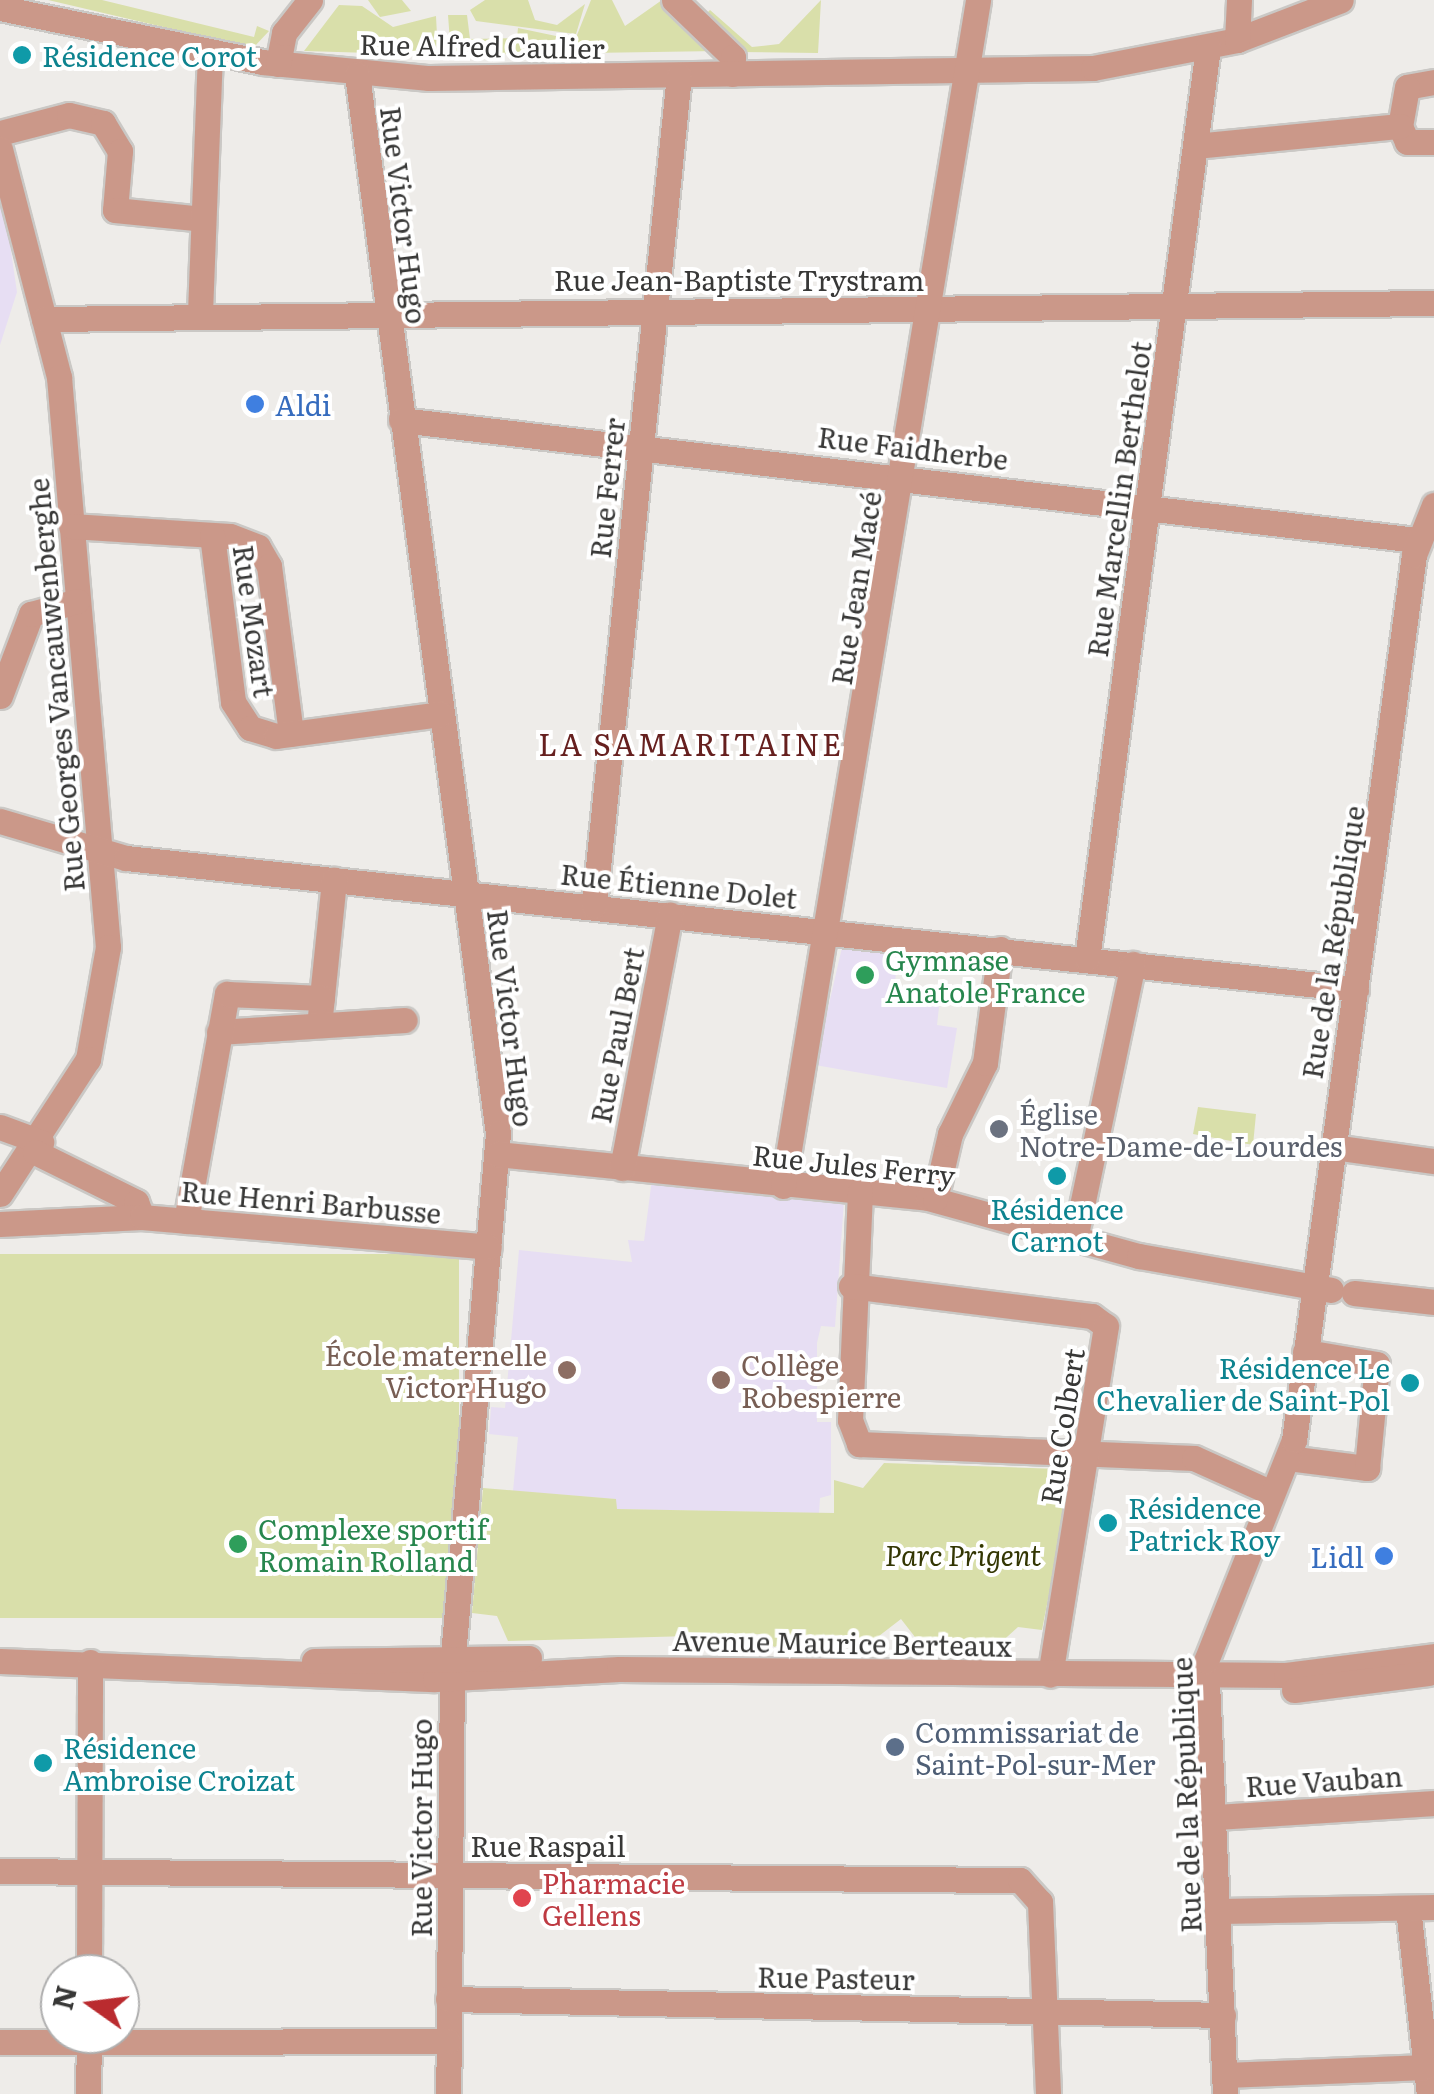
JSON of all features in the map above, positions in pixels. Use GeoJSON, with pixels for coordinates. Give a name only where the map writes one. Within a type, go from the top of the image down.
{"type":"FeatureCollection","features":[{"type":"Feature","properties":{"kind":"street"},"geometry":{"type":"LineString","coordinates":[[278,64],[286,29],[310,0]]}},
{"type":"Feature","properties":{"kind":"street"},"geometry":{"type":"LineString","coordinates":[[674,0],[732,57],[732,74]]}},
{"type":"Feature","properties":{"kind":"street","name":"Rue Jean Macé"},"geometry":{"type":"LineString","coordinates":[[784,1186],[932,307],[978,0]]}},
{"type":"Feature","properties":{"kind":"street"},"geometry":{"type":"LineString","coordinates":[[1237,40],[1239,0]]}},
{"type":"Feature","properties":{"kind":"street","name":"Rue Alfred Caulier"},"geometry":{"type":"LineString","coordinates":[[0,8],[210,52],[357,74],[679,75],[1093,68],[1208,48],[1341,0]]}},
{"type":"Feature","properties":{"kind":"street","name":"Rue Marcellin Berthelot"},"geometry":{"type":"LineString","coordinates":[[1087,959],[1208,48]]}},
{"type":"Feature","properties":{"kind":"street"},"geometry":{"type":"LineString","coordinates":[[200,313],[210,52]]}},
{"type":"Feature","properties":{"kind":"street","name":"Rue Victor Hugo"},"geometry":{"type":"LineString","coordinates":[[357,74],[498,1154],[452,1668],[448,2094]]}},
{"type":"Feature","properties":{"kind":"street","name":"Rue Ferrer"},"geometry":{"type":"LineString","coordinates":[[594,906],[679,75]]}},
{"type":"Feature","properties":{"kind":"street"},"geometry":{"type":"LineString","coordinates":[[1434,82],[1408,87],[1400,126],[1408,142],[1434,142]]}},
{"type":"Feature","properties":{"kind":"street"},"geometry":{"type":"LineString","coordinates":[[0,133],[69,115],[102,123],[119,144],[115,210],[203,219]]}},
{"type":"Feature","properties":{"kind":"street"},"geometry":{"type":"LineString","coordinates":[[1195,146],[1400,126]]}},
{"type":"Feature","properties":{"kind":"street","name":"Rue Georges Vancauwenberghe"},"geometry":{"type":"LineString","coordinates":[[0,149],[7,205],[59,377],[108,958],[100,1020],[38,1147],[0,1194]]}},
{"type":"Feature","properties":{"kind":"street","name":"Rue Jean-Baptiste Trystram"},"geometry":{"type":"LineString","coordinates":[[44,318],[200,313],[1434,303]]}},
{"type":"Feature","properties":{"kind":"street","name":"Rue Faidherbe"},"geometry":{"type":"LineString","coordinates":[[401,420],[904,476],[1418,540]]}},
{"type":"Feature","properties":{"kind":"street","name":"Rue de la République"},"geometry":{"type":"LineString","coordinates":[[1225,2084],[1217,1817],[1207,1680],[1222,1602],[1288,1458],[1305,1352],[1333,1290],[1334,1147],[1418,540],[1434,505]]}},
{"type":"Feature","properties":{"kind":"street","name":"Rue Mozart"},"geometry":{"type":"LineString","coordinates":[[71,526],[212,534],[248,540],[266,557],[291,734]]}},
{"type":"Feature","properties":{"kind":"street","name":"Rue Mozart"},"geometry":{"type":"LineString","coordinates":[[212,534],[235,708],[258,732],[291,734],[442,714]]}},
{"type":"Feature","properties":{"kind":"street"},"geometry":{"type":"LineString","coordinates":[[0,696],[32,614],[76,601]]}},
{"type":"Feature","properties":{"kind":"street","name":"Rue Étienne Dolet"},"geometry":{"type":"LineString","coordinates":[[0,821],[100,854],[1356,989]]}},
{"type":"Feature","properties":{"kind":"street"},"geometry":{"type":"LineString","coordinates":[[319,1026],[334,880]]}},
{"type":"Feature","properties":{"kind":"street","name":"Rue Paul Bert"},"geometry":{"type":"LineString","coordinates":[[622,1168],[670,914]]}},
{"type":"Feature","properties":{"kind":"street"},"geometry":{"type":"LineString","coordinates":[[934,1200],[950,1134],[985,1063],[1000,949]]}},
{"type":"Feature","properties":{"kind":"street"},"geometry":{"type":"LineString","coordinates":[[1076,1234],[1134,964]]}},
{"type":"Feature","properties":{"kind":"street"},"geometry":{"type":"LineString","coordinates":[[186,1220],[219,1032],[231,990],[322,998]]}},
{"type":"Feature","properties":{"kind":"street"},"geometry":{"type":"LineString","coordinates":[[219,1032],[405,1020]]}},
{"type":"Feature","properties":{"kind":"street","name":"Rue Henri Barbusse"},"geometry":{"type":"LineString","coordinates":[[0,1127],[136,1202],[142,1217],[489,1247]]}},
{"type":"Feature","properties":{"kind":"street"},"geometry":{"type":"LineString","coordinates":[[1334,1147],[1434,1161]]}},
{"type":"Feature","properties":{"kind":"street","name":"Rue Jules Ferry"},"geometry":{"type":"LineString","coordinates":[[498,1154],[934,1200],[1076,1234],[1139,1256],[1333,1290],[1434,1302]]}},
{"type":"Feature","properties":{"kind":"street"},"geometry":{"type":"LineString","coordinates":[[860,1192],[852,1286],[850,1420],[860,1444],[1087,1451],[1198,1459],[1272,1493]]}},
{"type":"Feature","properties":{"kind":"street"},"geometry":{"type":"LineString","coordinates":[[0,1224],[142,1217]]}},
{"type":"Feature","properties":{"kind":"street","name":"Rue Colbert"},"geometry":{"type":"LineString","coordinates":[[852,1286],[1102,1320],[1058,1675]]}},
{"type":"Feature","properties":{"kind":"street"},"geometry":{"type":"LineString","coordinates":[[1288,1458],[1367,1468],[1377,1364],[1305,1352]]}},
{"type":"Feature","properties":{"kind":"street","name":"Avenue Maurice Berteaux"},"geometry":{"type":"LineString","coordinates":[[1207,1680],[1296,1674],[1434,1656]]}},
{"type":"Feature","properties":{"kind":"street","name":"Avenue Maurice Berteaux"},"geometry":{"type":"LineString","coordinates":[[0,1661],[1058,1675],[1348,1686],[1434,1672]]}},
{"type":"Feature","properties":{"kind":"street"},"geometry":{"type":"LineString","coordinates":[[89,1954],[90,1662]]}},
{"type":"Feature","properties":{"kind":"street","name":"Rue Vauban"},"geometry":{"type":"LineString","coordinates":[[1217,1817],[1434,1803]]}},
{"type":"Feature","properties":{"kind":"street","name":"Rue Raspail"},"geometry":{"type":"LineString","coordinates":[[0,1871],[1012,1879],[1034,1888],[1045,2012]]}},
{"type":"Feature","properties":{"kind":"street"},"geometry":{"type":"LineString","coordinates":[[1408,1908],[1429,2094]]}},
{"type":"Feature","properties":{"kind":"street"},"geometry":{"type":"LineString","coordinates":[[1220,1911],[1434,1908]]}},
{"type":"Feature","properties":{"kind":"street","name":"Rue Pasteur"},"geometry":{"type":"LineString","coordinates":[[448,1999],[1223,2016]]}},
{"type":"Feature","properties":{"kind":"street"},"geometry":{"type":"LineString","coordinates":[[1045,2012],[1048,2094]]}},
{"type":"Feature","properties":{"kind":"street"},"geometry":{"type":"LineString","coordinates":[[140,2039],[448,2040]]}},
{"type":"Feature","properties":{"kind":"street"},"geometry":{"type":"LineString","coordinates":[[0,2042],[40,2041]]}},
{"type":"Feature","properties":{"kind":"street"},"geometry":{"type":"LineString","coordinates":[[88,2094],[89,2054]]}},
{"type":"Feature","properties":{"kind":"street"},"geometry":{"type":"LineString","coordinates":[[1225,2084],[1426,2068]]}},
{"type":"Feature","properties":{"kind":"shaded area"},"geometry":{"type":"Polygon","coordinates":[[[0,177],[17,292],[0,345],[0,177]]]}},
{"type":"Feature","properties":{"kind":"shaded area"},"geometry":{"type":"Polygon","coordinates":[[[843,943],[898,953],[894,992],[940,998],[937,1025],[957,1028],[947,1088],[815,1065],[843,943]]]}},
{"type":"Feature","properties":{"kind":"shaded area","name":"Collège Robespierre"},"geometry":{"type":"Polygon","coordinates":[[[652,1179],[844,1201],[835,1327],[821,1326],[817,1343],[817,1422],[831,1422],[831,1495],[820,1498],[819,1513],[616,1509],[615,1499],[513,1491],[518,1437],[489,1434],[491,1407],[505,1408],[519,1250],[632,1262],[628,1240],[644,1241],[652,1179]]]}},
{"type":"Feature","properties":{"kind":"green space"},"geometry":{"type":"Polygon","coordinates":[[[48,0],[102,0],[254,37],[257,26],[269,31],[253,48],[48,0]]]}},
{"type":"Feature","properties":{"kind":"green space"},"geometry":{"type":"Polygon","coordinates":[[[368,0],[402,0],[411,11],[380,17],[368,0]]]}},
{"type":"Feature","properties":{"kind":"green space"},"geometry":{"type":"Polygon","coordinates":[[[485,0],[528,0],[535,20],[557,25],[585,4],[576,34],[476,21],[470,10],[485,0]]]}},
{"type":"Feature","properties":{"kind":"green space"},"geometry":{"type":"Polygon","coordinates":[[[591,0],[612,0],[625,26],[662,0],[718,51],[451,55],[448,15],[467,15],[470,39],[517,38],[518,28],[575,40],[591,0]]]}},
{"type":"Feature","properties":{"kind":"green space"},"geometry":{"type":"Polygon","coordinates":[[[821,0],[818,53],[738,52],[702,18],[710,10],[752,47],[779,44],[821,0]]]}},
{"type":"Feature","properties":{"kind":"green space"},"geometry":{"type":"Polygon","coordinates":[[[339,5],[362,6],[393,27],[436,16],[438,55],[304,51],[339,5]]]}},
{"type":"Feature","properties":{"kind":"green space"},"geometry":{"type":"Polygon","coordinates":[[[1198,1107],[1256,1114],[1253,1145],[1193,1134],[1198,1107]]]}},
{"type":"Feature","properties":{"kind":"green space"},"geometry":{"type":"Polygon","coordinates":[[[0,1254],[459,1254],[459,1618],[0,1618],[0,1254]]]}},
{"type":"Feature","properties":{"kind":"green space","name":"Parc Prigent"},"geometry":{"type":"Polygon","coordinates":[[[884,1463],[1059,1469],[1069,1491],[1042,1630],[1018,1627],[997,1646],[922,1646],[901,1619],[866,1646],[843,1636],[827,1648],[811,1634],[774,1647],[763,1634],[508,1641],[497,1616],[472,1613],[483,1488],[616,1499],[617,1509],[834,1513],[834,1480],[863,1488],[884,1463]]]}},
{"type":"Feature","properties":{"kind":"place","name":"Résidence Corot"},"geometry":{"type":"Point","coordinates":[22,55]}},
{"type":"Feature","properties":{"kind":"place","name":"Aldi"},"geometry":{"type":"Point","coordinates":[255,404]}},
{"type":"Feature","properties":{"kind":"place","name":"Gymnase Anatole France"},"geometry":{"type":"Point","coordinates":[865,975]}},
{"type":"Feature","properties":{"kind":"place","name":"Église Notre-Dame-de-Lourdes"},"geometry":{"type":"Point","coordinates":[999,1129]}},
{"type":"Feature","properties":{"kind":"place","name":"Résidence Carnot"},"geometry":{"type":"Point","coordinates":[1057,1176]}},
{"type":"Feature","properties":{"kind":"place","name":"École maternelle Victor Hugo"},"geometry":{"type":"Point","coordinates":[567,1370]}},
{"type":"Feature","properties":{"kind":"place","name":"Collège Robespierre"},"geometry":{"type":"Point","coordinates":[721,1380]}},
{"type":"Feature","properties":{"kind":"place","name":"Résidence Le Chevalier de Saint-Pol"},"geometry":{"type":"Point","coordinates":[1410,1383]}},
{"type":"Feature","properties":{"kind":"place","name":"Résidence Patrick Roy"},"geometry":{"type":"Point","coordinates":[1108,1523]}},
{"type":"Feature","properties":{"kind":"place","name":"Complexe sportif Romain Rolland"},"geometry":{"type":"Point","coordinates":[238,1544]}},
{"type":"Feature","properties":{"kind":"place","name":"Lidl"},"geometry":{"type":"Point","coordinates":[1384,1556]}},
{"type":"Feature","properties":{"kind":"place","name":"Commissariat de Saint-Pol-sur-Mer"},"geometry":{"type":"Point","coordinates":[895,1747]}},
{"type":"Feature","properties":{"kind":"place","name":"Résidence Ambroise Croizat"},"geometry":{"type":"Point","coordinates":[43,1763]}},
{"type":"Feature","properties":{"kind":"place","name":"Pharmacie Gellens"},"geometry":{"type":"Point","coordinates":[522,1898]}},
{"type":"Feature","properties":{"kind":"district","name":"LA SAMARITAINE"},"geometry":{"type":"Point","coordinates":[691,743]}}]}
